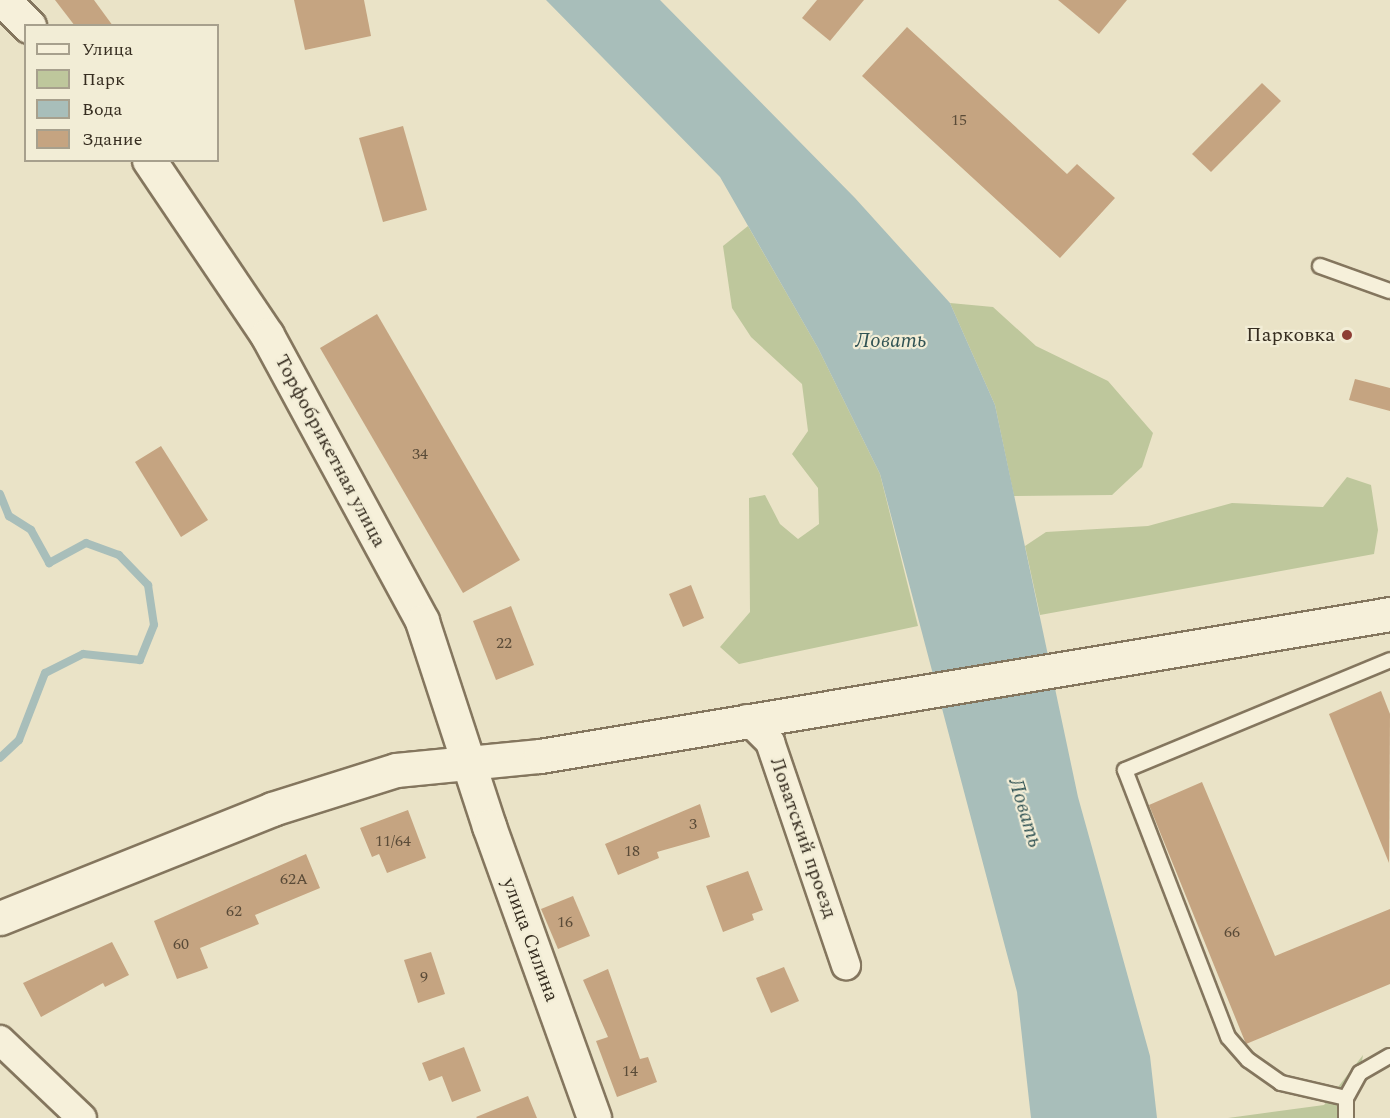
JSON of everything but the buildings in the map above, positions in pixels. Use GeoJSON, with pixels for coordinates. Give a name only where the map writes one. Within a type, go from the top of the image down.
{"type":"FeatureCollection","features":[{"type":"Feature","properties":{"kind":"main road"},"geometry":{"type":"LineString","coordinates":[[3,0],[27,24]]}},
{"type":"Feature","properties":{"kind":"main road","name":"Торфобрикетная улица"},"geometry":{"type":"LineString","coordinates":[[150,162],[267,335],[422,621],[468,762]]}},
{"type":"Feature","properties":{"kind":"main road"},"geometry":{"type":"LineString","coordinates":[[0,918],[272,809],[396,770],[540,756],[747,719],[889,698],[1390,614]]}},
{"type":"Feature","properties":{"kind":"main road","name":"улица Силина"},"geometry":{"type":"LineString","coordinates":[[468,762],[594,1118]]}},
{"type":"Feature","properties":{"kind":"street","name":"Ловатский проезд"},"geometry":{"type":"LineString","coordinates":[[747,719],[770,742],[846,965]]}},
{"type":"Feature","properties":{"kind":"street"},"geometry":{"type":"LineString","coordinates":[[0,1040],[82,1118]]}},
{"type":"Feature","properties":{"kind":"lane"},"geometry":{"type":"LineString","coordinates":[[1320,266],[1390,291]]}},
{"type":"Feature","properties":{"kind":"lane"},"geometry":{"type":"LineString","coordinates":[[1346,1098],[1281,1083],[1248,1060],[1228,1037],[1125,770],[1390,660]]}},
{"type":"Feature","properties":{"kind":"lane"},"geometry":{"type":"LineString","coordinates":[[1346,1118],[1346,1098],[1360,1073],[1390,1056]]}},
{"type":"Feature","properties":{"kind":"green space"},"geometry":{"type":"Polygon","coordinates":[[[748,226],[818,348],[880,474],[918,626],[739,664],[720,647],[750,612],[749,498],[765,495],[780,524],[798,539],[819,524],[818,488],[792,454],[808,431],[802,384],[751,337],[732,308],[723,246],[748,226]]]}},
{"type":"Feature","properties":{"kind":"green space"},"geometry":{"type":"Polygon","coordinates":[[[950,303],[993,307],[1036,346],[1108,381],[1153,433],[1142,467],[1112,495],[1014,496],[995,405],[950,303]]]}},
{"type":"Feature","properties":{"kind":"green space"},"geometry":{"type":"Polygon","coordinates":[[[1347,477],[1371,485],[1378,530],[1374,554],[1040,615],[1025,546],[1046,532],[1148,526],[1232,503],[1323,507],[1347,477]]]}},
{"type":"Feature","properties":{"kind":"green space"},"geometry":{"type":"Polygon","coordinates":[[[1363,1055],[1352,1118],[1228,1118],[1324,1105],[1363,1055]]]}},
{"type":"Feature","properties":{"kind":"water","name":"Ловать"},"geometry":{"type":"Polygon","coordinates":[[[546,0],[660,0],[855,198],[950,303],[995,405],[1078,797],[1150,1056],[1157,1118],[1031,1118],[1017,992],[880,474],[818,348],[720,177],[546,0]]]}},
{"type":"Feature","properties":{"kind":"waterway"},"geometry":{"type":"LineString","coordinates":[[0,494],[9,516],[31,530],[49,563],[86,543],[119,555],[148,585],[154,625],[140,660],[83,654],[45,673],[19,740],[0,758]]}},
{"type":"Feature","properties":{"kind":"place","name":"Парковка"},"geometry":{"type":"Point","coordinates":[1347,335]}}]}
